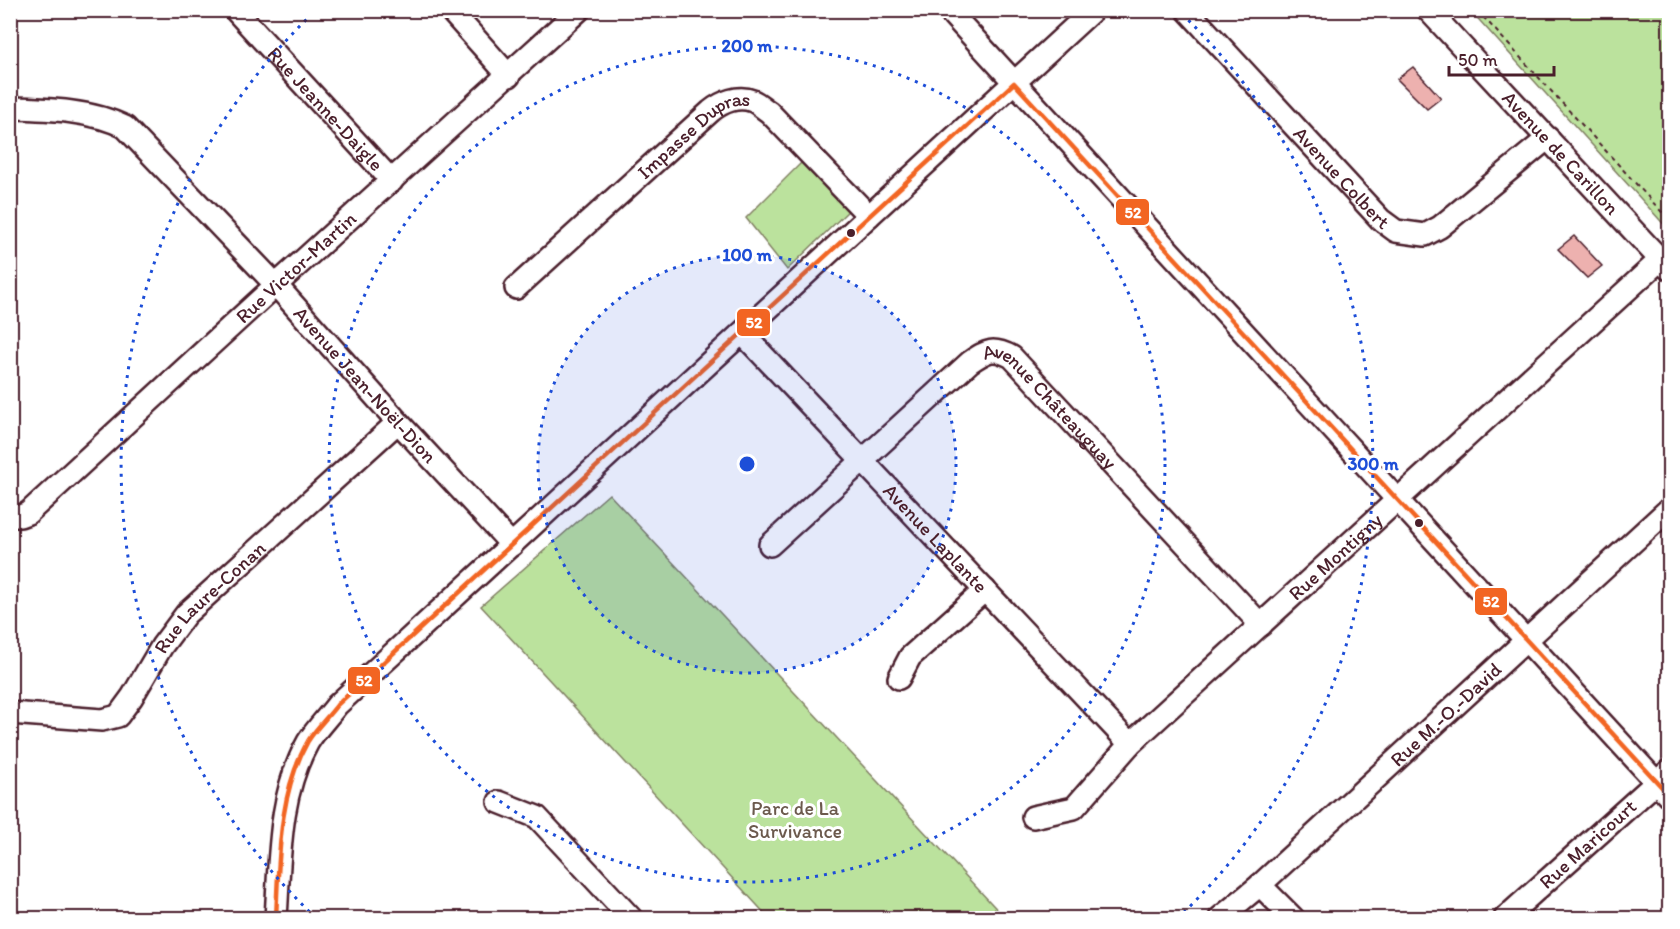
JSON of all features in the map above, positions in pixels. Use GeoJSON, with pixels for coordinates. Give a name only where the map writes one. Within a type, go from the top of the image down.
{"type":"FeatureCollection","features":[{"type":"Feature","properties":{"kind":"street","name":"Rue Jeanne-Daigle"},"geometry":{"type":"LineString","coordinates":[[235,10],[392,181]]}},
{"type":"Feature","properties":{"kind":"street"},"geometry":{"type":"LineString","coordinates":[[450,10],[509,76]]}},
{"type":"Feature","properties":{"kind":"street","name":"Rue Victor-Martin"},"geometry":{"type":"LineString","coordinates":[[10,516],[28,513],[579,10]]}},
{"type":"Feature","properties":{"kind":"street"},"geometry":{"type":"LineString","coordinates":[[948,10],[1526,640],[1665,783]]}},
{"type":"Feature","properties":{"kind":"street"},"geometry":{"type":"LineString","coordinates":[[276,918],[283,818],[292,776],[309,740],[337,705],[1093,10]]}},
{"type":"Feature","properties":{"kind":"street","name":"Avenue Colbert"},"geometry":{"type":"LineString","coordinates":[[1187,10],[1381,220],[1396,231],[1425,235],[1440,227],[1548,138]]}},
{"type":"Feature","properties":{"kind":"street","name":"Avenue de Carillon"},"geometry":{"type":"LineString","coordinates":[[1428,10],[1665,265]]}},
{"type":"Feature","properties":{"kind":"street","name":"Impasse Dupras"},"geometry":{"type":"LineString","coordinates":[[516,288],[720,103],[739,99],[753,100],[769,112],[869,216]]}},
{"type":"Feature","properties":{"kind":"street","name":"Avenue Jean-Noël-Dion"},"geometry":{"type":"LineString","coordinates":[[10,108],[108,118],[125,127],[276,285],[512,545]]}},
{"type":"Feature","properties":{"kind":"street","name":"Rue Montigny"},"geometry":{"type":"LineString","coordinates":[[1033,817],[1074,808],[1130,744],[1397,500],[1665,265]]}},
{"type":"Feature","properties":{"kind":"street","name":"Avenue Laplante"},"geometry":{"type":"LineString","coordinates":[[742,333],[1130,744]]}},
{"type":"Feature","properties":{"kind":"street","name":"Avenue Châteauguay"},"geometry":{"type":"LineString","coordinates":[[770,545],[970,362],[992,350],[1000,351],[1012,357],[1261,625]]}},
{"type":"Feature","properties":{"kind":"street","name":"Rue Laure-Conan"},"geometry":{"type":"LineString","coordinates":[[10,713],[102,720],[118,716],[162,646],[186,614],[398,422]]}},
{"type":"Feature","properties":{"kind":"street","name":"Rue M.-O.-David"},"geometry":{"type":"LineString","coordinates":[[1221,918],[1260,885],[1670,508]]}},
{"type":"Feature","properties":{"kind":"street"},"geometry":{"type":"LineString","coordinates":[[899,678],[910,657],[985,590]]}},
{"type":"Feature","properties":{"kind":"street","name":"Rue Maricourt"},"geometry":{"type":"LineString","coordinates":[[1512,916],[1665,783]]}},
{"type":"Feature","properties":{"kind":"street"},"geometry":{"type":"LineString","coordinates":[[499,802],[537,817],[631,918]]}},
{"type":"Feature","properties":{"kind":"street"},"geometry":{"type":"LineString","coordinates":[[1260,885],[1293,918]]}},
{"type":"Feature","properties":{"kind":"path"},"geometry":{"type":"LineString","coordinates":[[1478,10],[1670,221]]}},
{"type":"Feature","properties":{"kind":"green space"},"geometry":{"type":"Polygon","coordinates":[[[1471,11],[1669,11],[1669,230],[1471,11]]]}},
{"type":"Feature","properties":{"kind":"green space"},"geometry":{"type":"Polygon","coordinates":[[[802,162],[848,211],[787,270],[746,218],[802,162]]]}},
{"type":"Feature","properties":{"kind":"green space","name":"Parc de La Survivance"},"geometry":{"type":"Polygon","coordinates":[[[609,494],[1005,918],[769,918],[481,606],[609,494]]]}},
{"type":"Feature","properties":{"kind":"building"},"geometry":{"type":"Polygon","coordinates":[[[1413,67],[1441,98],[1427,109],[1397,79],[1413,67]]]}},
{"type":"Feature","properties":{"kind":"building"},"geometry":{"type":"Polygon","coordinates":[[[1574,236],[1602,266],[1587,278],[1558,249],[1574,236]]]}},
{"type":"Feature","properties":{"kind":"transit line","name":"52"},"geometry":{"type":"LineString","coordinates":[[276,918],[282,827],[291,783],[308,741],[337,705],[1014,83],[1670,796]]}}]}
